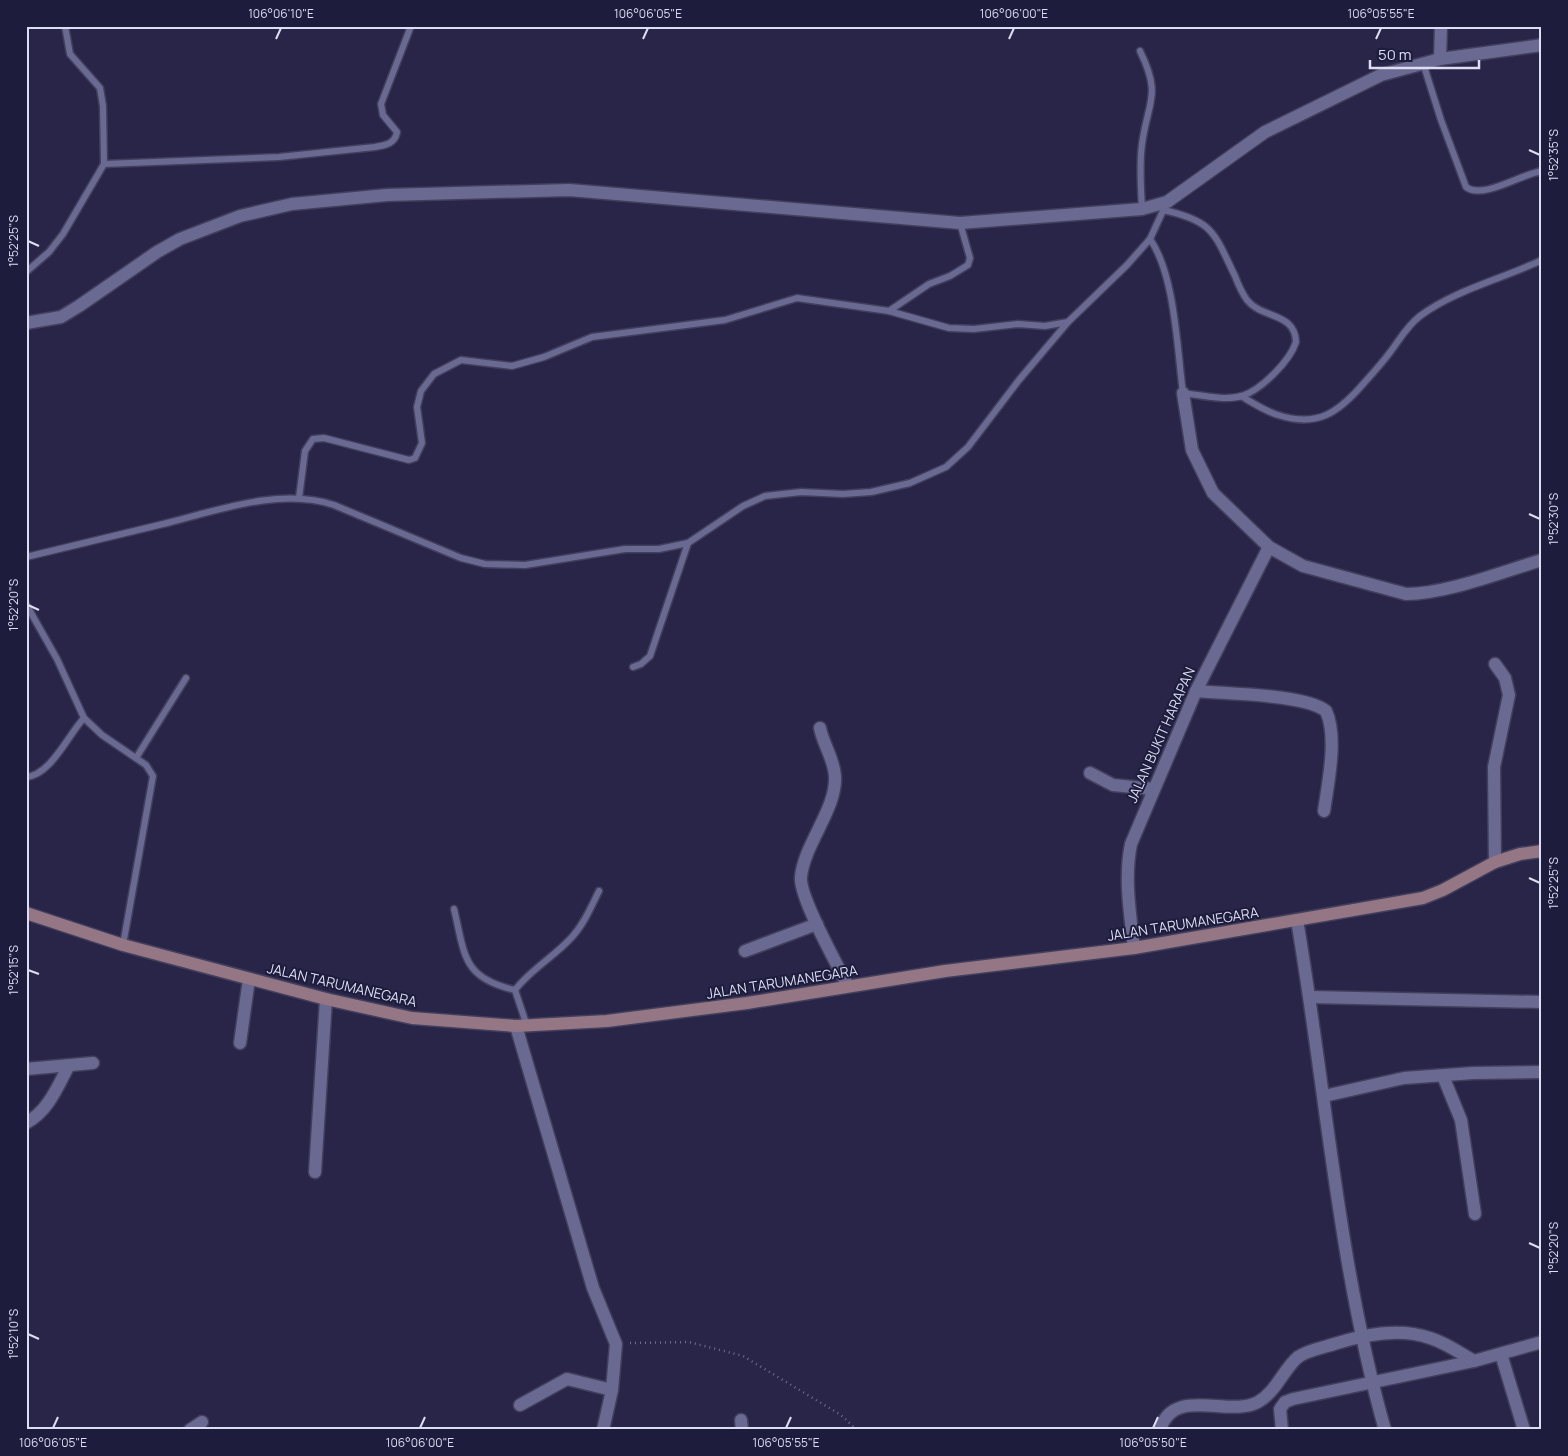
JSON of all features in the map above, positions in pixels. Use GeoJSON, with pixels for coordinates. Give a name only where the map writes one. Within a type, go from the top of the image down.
{"type":"FeatureCollection","features":[{"type":"Feature","properties":{"kind":"street"},"geometry":{"type":"LineString","coordinates":[[1440,59],[1441,26]]}},
{"type":"Feature","properties":{"kind":"street"},"geometry":{"type":"LineString","coordinates":[[26,323],[50,320],[74,309],[157,252],[180,239],[240,216],[292,204],[387,195],[569,190],[960,222],[1142,210],[1165,206],[1264,132],[1381,75],[1440,59],[1542,44]]}},
{"type":"Feature","properties":{"kind":"street"},"geometry":{"type":"LineString","coordinates":[[1183,393],[1192,450],[1213,493],[1269,547],[1304,566],[1406,594],[1439,590],[1542,560]]}},
{"type":"Feature","properties":{"kind":"street","name":"JALAN BUKIT HARAPAN"},"geometry":{"type":"LineString","coordinates":[[1134,948],[1127,864],[1131,844],[1196,691],[1269,547]]}},
{"type":"Feature","properties":{"kind":"street"},"geometry":{"type":"LineString","coordinates":[[1495,664],[1505,678],[1509,694],[1494,767],[1495,862]]}},
{"type":"Feature","properties":{"kind":"street"},"geometry":{"type":"LineString","coordinates":[[1196,691],[1300,700],[1317,705],[1326,711],[1331,742],[1324,811]]}},
{"type":"Feature","properties":{"kind":"street"},"geometry":{"type":"LineString","coordinates":[[820,728],[822,741],[833,768],[834,784],[801,878],[802,886],[817,924],[848,986]]}},
{"type":"Feature","properties":{"kind":"street"},"geometry":{"type":"LineString","coordinates":[[1090,772],[1113,785],[1153,789]]}},
{"type":"Feature","properties":{"kind":"street","name":"JALAN TARUMANEGARA"},"geometry":{"type":"LineString","coordinates":[[26,913],[123,945],[326,999],[412,1018],[521,1026],[606,1021],[689,1011],[945,971],[1134,948],[1423,898],[1460,882],[1495,862],[1520,854],[1542,851]]}},
{"type":"Feature","properties":{"kind":"street"},"geometry":{"type":"LineString","coordinates":[[1297,920],[1346,1246],[1362,1335],[1385,1430]]}},
{"type":"Feature","properties":{"kind":"street"},"geometry":{"type":"LineString","coordinates":[[745,952],[817,924]]}},
{"type":"Feature","properties":{"kind":"street"},"geometry":{"type":"LineString","coordinates":[[240,1043],[249,979]]}},
{"type":"Feature","properties":{"kind":"street"},"geometry":{"type":"LineString","coordinates":[[1310,997],[1542,1002]]}},
{"type":"Feature","properties":{"kind":"street"},"geometry":{"type":"LineString","coordinates":[[315,1172],[326,999]]}},
{"type":"Feature","properties":{"kind":"street"},"geometry":{"type":"LineString","coordinates":[[521,1026],[593,1288],[616,1344],[612,1390],[603,1430]]}},
{"type":"Feature","properties":{"kind":"street"},"geometry":{"type":"LineString","coordinates":[[26,1069],[68,1067],[93,1063]]}},
{"type":"Feature","properties":{"kind":"street"},"geometry":{"type":"LineString","coordinates":[[26,1123],[35,1118],[49,1103],[68,1067]]}},
{"type":"Feature","properties":{"kind":"street"},"geometry":{"type":"LineString","coordinates":[[1324,1096],[1404,1078],[1473,1072],[1542,1072]]}},
{"type":"Feature","properties":{"kind":"street"},"geometry":{"type":"LineString","coordinates":[[1443,1076],[1461,1120],[1475,1214]]}},
{"type":"Feature","properties":{"kind":"street"},"geometry":{"type":"LineString","coordinates":[[1160,1430],[1171,1412],[1185,1405],[1246,1405],[1257,1403],[1270,1392],[1300,1356],[1362,1335],[1402,1333],[1418,1335],[1430,1338],[1474,1360]]}},
{"type":"Feature","properties":{"kind":"street"},"geometry":{"type":"LineString","coordinates":[[1282,1430],[1279,1416],[1280,1409],[1285,1402],[1372,1381],[1501,1354],[1542,1342]]}},
{"type":"Feature","properties":{"kind":"street"},"geometry":{"type":"LineString","coordinates":[[1501,1354],[1524,1430]]}},
{"type":"Feature","properties":{"kind":"street"},"geometry":{"type":"LineString","coordinates":[[520,1405],[567,1379],[612,1390]]}},
{"type":"Feature","properties":{"kind":"street"},"geometry":{"type":"LineString","coordinates":[[190,1430],[202,1422]]}},
{"type":"Feature","properties":{"kind":"lane"},"geometry":{"type":"LineString","coordinates":[[26,272],[49,252],[63,234],[104,164],[103,106],[100,88],[70,54],[65,26]]}},
{"type":"Feature","properties":{"kind":"lane"},"geometry":{"type":"LineString","coordinates":[[104,164],[279,157],[375,147],[390,143],[395,138],[397,132],[383,115],[381,104],[412,26]]}},
{"type":"Feature","properties":{"kind":"lane"},"geometry":{"type":"LineString","coordinates":[[1140,51],[1150,71],[1153,90],[1140,159],[1142,210]]}},
{"type":"Feature","properties":{"kind":"lane"},"geometry":{"type":"LineString","coordinates":[[1423,64],[1440,120],[1466,188],[1475,192],[1485,191],[1531,172],[1542,171]]}},
{"type":"Feature","properties":{"kind":"lane"},"geometry":{"type":"LineString","coordinates":[[26,557],[230,508],[299,498],[317,499],[334,504],[461,558],[485,564],[525,565],[624,549],[659,549],[688,543],[743,506],[765,496],[801,492],[843,494],[871,492],[910,483],[946,467],[968,447],[1019,380],[1068,322],[1127,265],[1150,239],[1165,206],[1207,227],[1220,242],[1247,300],[1257,308],[1286,321],[1294,331],[1296,342],[1290,357],[1263,382],[1241,396]]}},
{"type":"Feature","properties":{"kind":"lane"},"geometry":{"type":"LineString","coordinates":[[889,311],[929,284],[950,276],[968,265],[970,258],[960,222]]}},
{"type":"Feature","properties":{"kind":"lane"},"geometry":{"type":"LineString","coordinates":[[1150,239],[1160,256],[1166,277],[1183,393],[1241,396],[1276,415],[1303,420],[1326,416],[1345,405],[1419,317],[1455,297],[1542,260]]}},
{"type":"Feature","properties":{"kind":"lane"},"geometry":{"type":"LineString","coordinates":[[299,498],[305,452],[313,439],[321,437],[409,460],[415,458],[422,443],[417,406],[421,391],[434,374],[461,360],[512,366],[544,357],[592,337],[725,320],[796,298],[889,311],[940,326],[962,329],[1004,325],[1045,326],[1068,322]]}},
{"type":"Feature","properties":{"kind":"lane"},"geometry":{"type":"LineString","coordinates":[[633,668],[650,656],[688,543]]}},
{"type":"Feature","properties":{"kind":"lane"},"geometry":{"type":"LineString","coordinates":[[26,604],[57,659],[84,718],[102,735],[151,770],[154,782],[123,945]]}},
{"type":"Feature","properties":{"kind":"lane"},"geometry":{"type":"LineString","coordinates":[[136,758],[186,678]]}},
{"type":"Feature","properties":{"kind":"lane"},"geometry":{"type":"LineString","coordinates":[[26,777],[34,776],[44,770],[84,718]]}},
{"type":"Feature","properties":{"kind":"lane"},"geometry":{"type":"LineString","coordinates":[[515,990],[531,972],[572,936],[582,924],[599,891]]}},
{"type":"Feature","properties":{"kind":"lane"},"geometry":{"type":"LineString","coordinates":[[454,909],[465,957],[473,970],[493,984],[515,990]]}},
{"type":"Feature","properties":{"kind":"lane"},"geometry":{"type":"LineString","coordinates":[[515,990],[521,1026]]}},
{"type":"Feature","properties":{"kind":"path"},"geometry":{"type":"LineString","coordinates":[[616,1344],[689,1342],[743,1356],[841,1415],[857,1430]]}}]}
